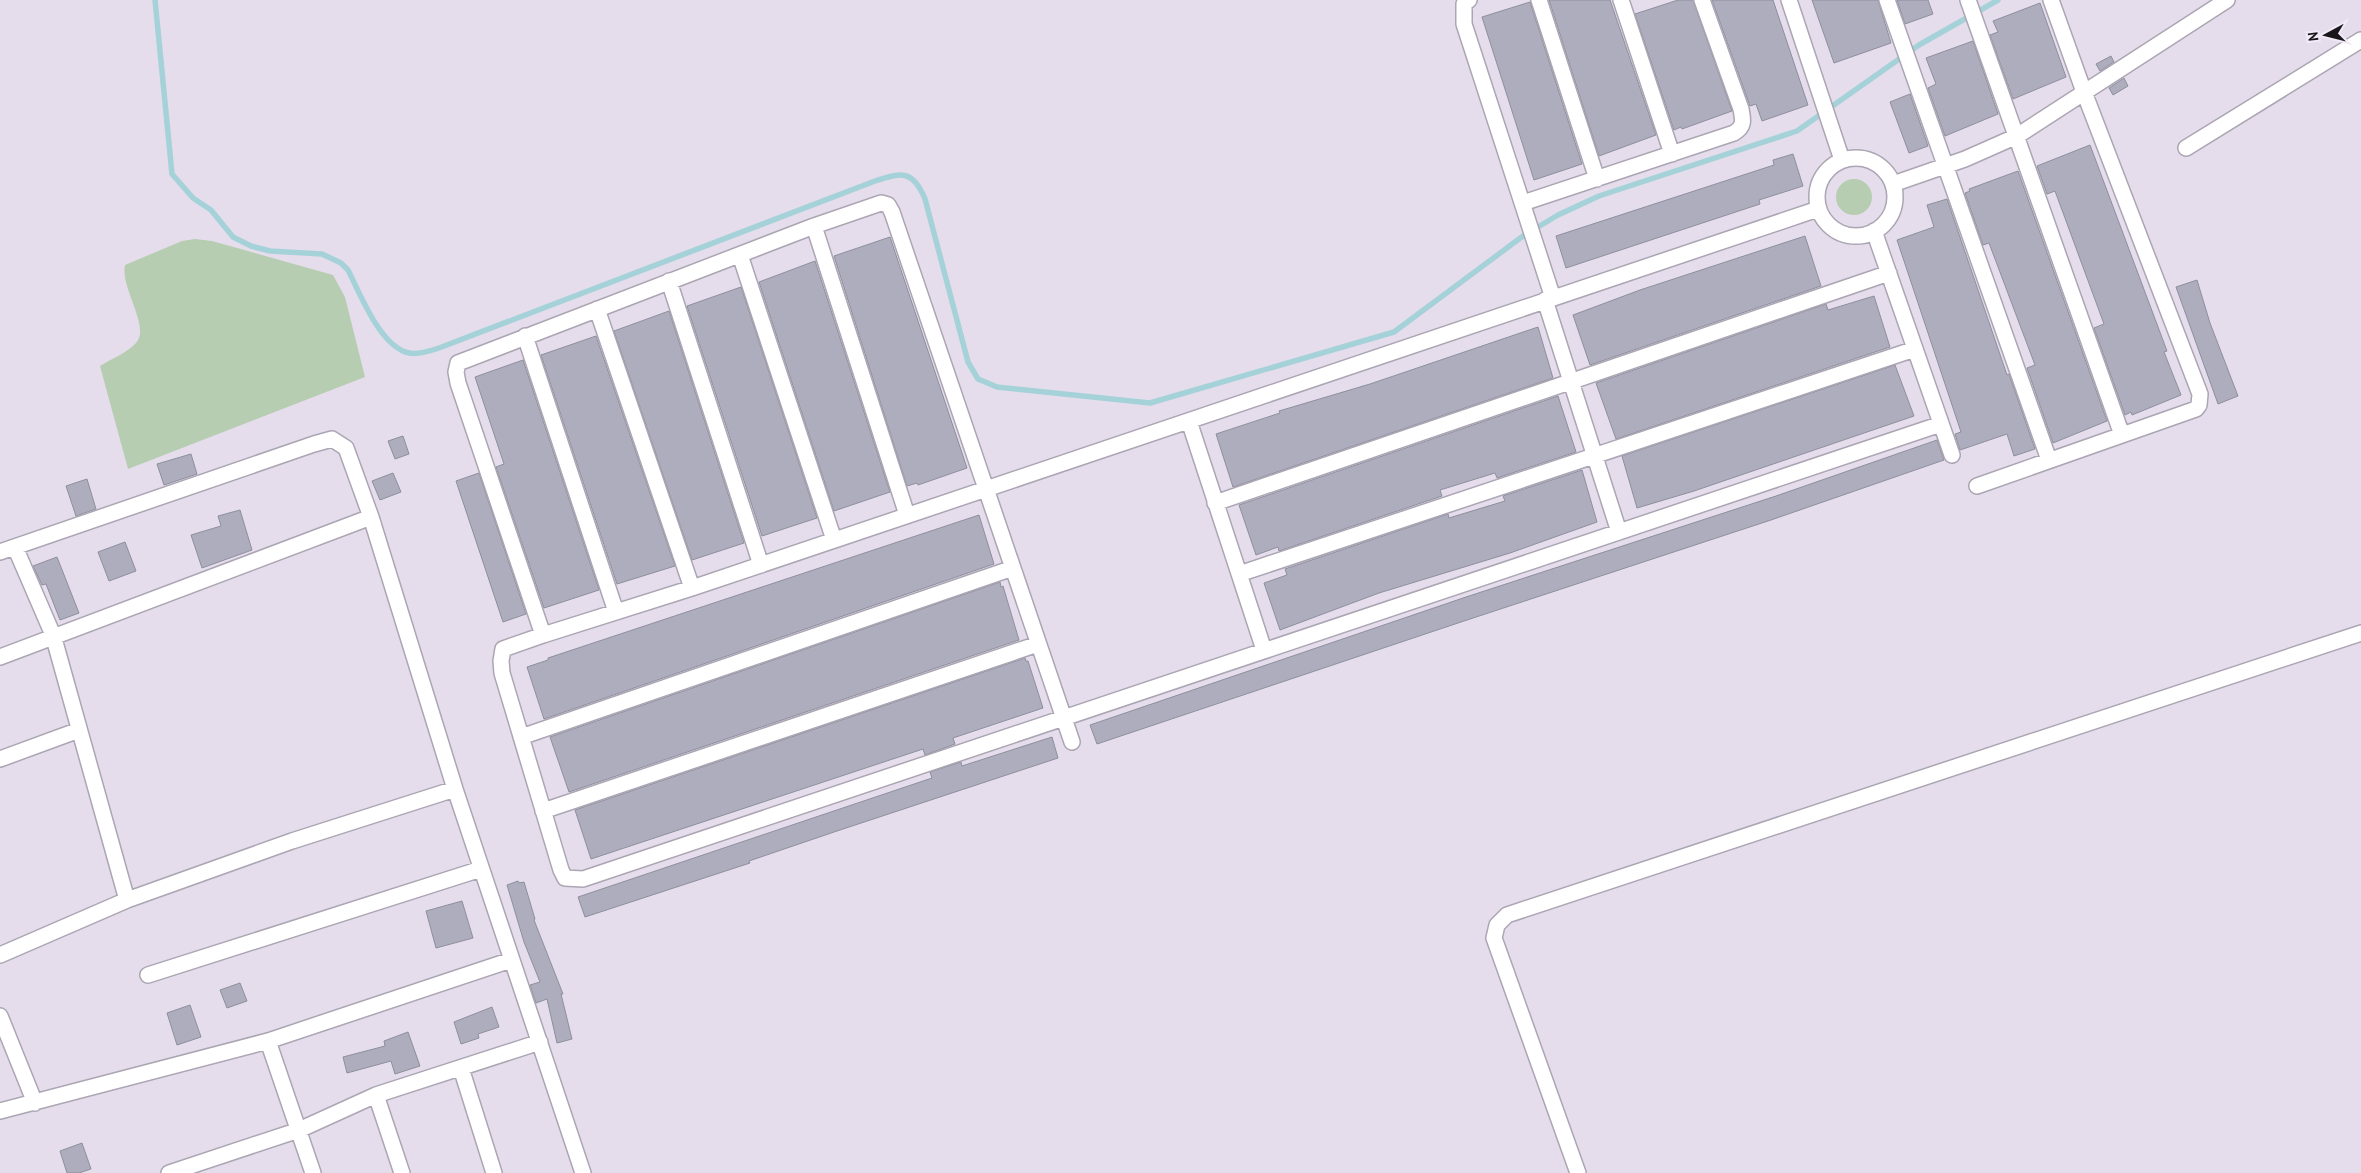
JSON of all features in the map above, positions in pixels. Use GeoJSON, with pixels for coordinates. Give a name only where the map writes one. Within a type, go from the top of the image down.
{"type":"FeatureCollection","features":[{"type":"Feature","properties":{"kind":"street"},"geometry":{"type":"LineString","coordinates":[[1469,0],[1464,4],[1464,24],[1535,240],[1571,382],[1619,532]]}},
{"type":"Feature","properties":{"kind":"street"},"geometry":{"type":"LineString","coordinates":[[1539,0],[1596,179]]}},
{"type":"Feature","properties":{"kind":"street"},"geometry":{"type":"LineString","coordinates":[[1621,0],[1672,154]]}},
{"type":"Feature","properties":{"kind":"street"},"geometry":{"type":"LineString","coordinates":[[1523,203],[1734,133],[1741,128],[1744,121],[1702,0]]}},
{"type":"Feature","properties":{"kind":"street"},"geometry":{"type":"LineString","coordinates":[[1789,0],[1842,160]]}},
{"type":"Feature","properties":{"kind":"street"},"geometry":{"type":"LineString","coordinates":[[1887,0],[2049,460]]}},
{"type":"Feature","properties":{"kind":"street"},"geometry":{"type":"LineString","coordinates":[[1977,486],[2196,409],[2199,405],[2200,394],[2084,92],[2051,0]]}},
{"type":"Feature","properties":{"kind":"street"},"geometry":{"type":"LineString","coordinates":[[1893,184],[1946,166],[2017,136],[2227,0]]}},
{"type":"Feature","properties":{"kind":"street"},"geometry":{"type":"LineString","coordinates":[[1970,3],[2122,435]]}},
{"type":"Feature","properties":{"kind":"street"},"geometry":{"type":"LineString","coordinates":[[2186,148],[2361,40]]}},
{"type":"Feature","properties":{"kind":"street"},"geometry":{"type":"LineString","coordinates":[[1864,158],[1876,163],[1886,172],[1893,184],[1895,196],[1893,209],[1888,220],[1874,231],[1856,236],[1843,234],[1832,229],[1818,209],[1816,195],[1819,182],[1826,170],[1842,160],[1864,158]]}},
{"type":"Feature","properties":{"kind":"street"},"geometry":{"type":"LineString","coordinates":[[543,634],[456,372],[458,363],[464,359],[881,202],[888,205],[1072,742]]}},
{"type":"Feature","properties":{"kind":"street"},"geometry":{"type":"LineString","coordinates":[[1818,209],[692,588],[543,634],[503,650],[501,661],[502,673],[565,878],[583,879],[1063,716],[1941,424]]}},
{"type":"Feature","properties":{"kind":"street"},"geometry":{"type":"LineString","coordinates":[[814,226],[907,515]]}},
{"type":"Feature","properties":{"kind":"street"},"geometry":{"type":"LineString","coordinates":[[1874,231],[1952,455]]}},
{"type":"Feature","properties":{"kind":"street"},"geometry":{"type":"LineString","coordinates":[[740,254],[834,540]]}},
{"type":"Feature","properties":{"kind":"street"},"geometry":{"type":"LineString","coordinates":[[1215,503],[1888,273]]}},
{"type":"Feature","properties":{"kind":"street"},"geometry":{"type":"LineString","coordinates":[[669,281],[761,564]]}},
{"type":"Feature","properties":{"kind":"street"},"geometry":{"type":"LineString","coordinates":[[597,309],[692,588]]}},
{"type":"Feature","properties":{"kind":"street"},"geometry":{"type":"LineString","coordinates":[[525,336],[616,612]]}},
{"type":"Feature","properties":{"kind":"street"},"geometry":{"type":"LineString","coordinates":[[1239,574],[1915,349]]}},
{"type":"Feature","properties":{"kind":"street"},"geometry":{"type":"LineString","coordinates":[[1188,421],[1264,650]]}},
{"type":"Feature","properties":{"kind":"street"},"geometry":{"type":"LineString","coordinates":[[0,552],[304,447],[332,439],[346,448],[371,517],[481,869],[583,1173]]}},
{"type":"Feature","properties":{"kind":"street"},"geometry":{"type":"LineString","coordinates":[[0,657],[53,635],[371,517]]}},
{"type":"Feature","properties":{"kind":"street"},"geometry":{"type":"LineString","coordinates":[[15,547],[53,635],[127,900]]}},
{"type":"Feature","properties":{"kind":"street"},"geometry":{"type":"LineString","coordinates":[[521,737],[1013,568]]}},
{"type":"Feature","properties":{"kind":"street"},"geometry":{"type":"LineString","coordinates":[[1578,1173],[1494,938],[1497,925],[1507,915],[2361,633]]}},
{"type":"Feature","properties":{"kind":"street"},"geometry":{"type":"LineString","coordinates":[[543,811],[1038,644]]}},
{"type":"Feature","properties":{"kind":"street"},"geometry":{"type":"LineString","coordinates":[[0,759],[79,730]]}},
{"type":"Feature","properties":{"kind":"street"},"geometry":{"type":"LineString","coordinates":[[0,955],[127,900],[292,841],[455,789]]}},
{"type":"Feature","properties":{"kind":"street"},"geometry":{"type":"LineString","coordinates":[[148,974],[481,869]]}},
{"type":"Feature","properties":{"kind":"street"},"geometry":{"type":"LineString","coordinates":[[0,1111],[268,1041],[511,960]]}},
{"type":"Feature","properties":{"kind":"street"},"geometry":{"type":"LineString","coordinates":[[0,1016],[35,1103]]}},
{"type":"Feature","properties":{"kind":"street"},"geometry":{"type":"LineString","coordinates":[[268,1041],[313,1173]]}},
{"type":"Feature","properties":{"kind":"street"},"geometry":{"type":"LineString","coordinates":[[169,1173],[299,1130],[376,1095],[540,1042]]}},
{"type":"Feature","properties":{"kind":"street"},"geometry":{"type":"LineString","coordinates":[[461,1068],[494,1173]]}},
{"type":"Feature","properties":{"kind":"street"},"geometry":{"type":"LineString","coordinates":[[376,1095],[402,1173]]}},
{"type":"Feature","properties":{"kind":"green space"},"geometry":{"type":"Polygon","coordinates":[[[1854,179],[1866,185],[1872,197],[1866,209],[1854,215],[1842,209],[1836,197],[1842,185],[1854,179]]]}},
{"type":"Feature","properties":{"kind":"green space"},"geometry":{"type":"Polygon","coordinates":[[[195,239],[212,241],[333,275],[345,297],[365,377],[128,469],[100,366],[128,350],[136,343],[140,336],[138,317],[127,285],[125,265],[182,241],[195,239]]]}},
{"type":"Feature","properties":{"kind":"building"},"geometry":{"type":"Polygon","coordinates":[[[1549,0],[1610,0],[1656,135],[1599,156],[1549,0]]]}},
{"type":"Feature","properties":{"kind":"building"},"geometry":{"type":"Polygon","coordinates":[[[1678,0],[1693,0],[1732,111],[1682,129],[1681,127],[1674,130],[1635,14],[1678,0]]]}},
{"type":"Feature","properties":{"kind":"building"},"geometry":{"type":"Polygon","coordinates":[[[1712,0],[1773,0],[1808,105],[1762,121],[1756,104],[1750,106],[1712,0]]]}},
{"type":"Feature","properties":{"kind":"building"},"geometry":{"type":"Polygon","coordinates":[[[1812,0],[1878,0],[1891,43],[1834,63],[1812,0]]]}},
{"type":"Feature","properties":{"kind":"building"},"geometry":{"type":"Polygon","coordinates":[[[1897,0],[1928,0],[1933,14],[1905,24],[1897,0]]]}},
{"type":"Feature","properties":{"kind":"building"},"geometry":{"type":"Polygon","coordinates":[[[1530,2],[1582,164],[1534,180],[1482,17],[1530,2]]]}},
{"type":"Feature","properties":{"kind":"building"},"geometry":{"type":"Polygon","coordinates":[[[2040,3],[2066,77],[2013,99],[1990,35],[1998,32],[1993,21],[2040,3]]]}},
{"type":"Feature","properties":{"kind":"building"},"geometry":{"type":"Polygon","coordinates":[[[1973,41],[1998,114],[1945,136],[1928,88],[1936,84],[1926,58],[1973,41]]]}},
{"type":"Feature","properties":{"kind":"building"},"geometry":{"type":"Polygon","coordinates":[[[2111,56],[2114,62],[2100,71],[2096,64],[2111,56]]]}},
{"type":"Feature","properties":{"kind":"building"},"geometry":{"type":"Polygon","coordinates":[[[2124,78],[2128,86],[2113,95],[2109,88],[2124,78]]]}},
{"type":"Feature","properties":{"kind":"building"},"geometry":{"type":"Polygon","coordinates":[[[1910,94],[1928,146],[1909,153],[1890,102],[1910,94]]]}},
{"type":"Feature","properties":{"kind":"building"},"geometry":{"type":"Polygon","coordinates":[[[2090,145],[2167,351],[2164,352],[2181,395],[2132,415],[2131,412],[2125,415],[2094,328],[2104,324],[2055,191],[2047,194],[2037,166],[2090,145]]]}},
{"type":"Feature","properties":{"kind":"building"},"geometry":{"type":"Polygon","coordinates":[[[1793,154],[1803,186],[1759,200],[1760,204],[1566,268],[1556,236],[1774,165],[1773,160],[1793,154]]]}},
{"type":"Feature","properties":{"kind":"building"},"geometry":{"type":"Polygon","coordinates":[[[2018,171],[2107,421],[2053,443],[2027,368],[2035,365],[1989,243],[1983,245],[1965,193],[1970,191],[1969,189],[2018,171]]]}},
{"type":"Feature","properties":{"kind":"building"},"geometry":{"type":"Polygon","coordinates":[[[1947,199],[2007,375],[2009,374],[2035,449],[2014,456],[2007,434],[1960,450],[1955,434],[1961,432],[1897,240],[1934,227],[1927,205],[1947,199]]]}},
{"type":"Feature","properties":{"kind":"building"},"geometry":{"type":"Polygon","coordinates":[[[1805,236],[1821,286],[1590,365],[1573,315],[1640,290],[1805,236]]]}},
{"type":"Feature","properties":{"kind":"building"},"geometry":{"type":"Polygon","coordinates":[[[890,237],[967,468],[918,485],[917,483],[907,486],[834,256],[890,237]]]}},
{"type":"Feature","properties":{"kind":"building"},"geometry":{"type":"Polygon","coordinates":[[[815,261],[890,492],[834,511],[759,282],[815,261]]]}},
{"type":"Feature","properties":{"kind":"building"},"geometry":{"type":"Polygon","coordinates":[[[2197,280],[2210,323],[2238,396],[2218,404],[2176,287],[2197,280]]]}},
{"type":"Feature","properties":{"kind":"building"},"geometry":{"type":"Polygon","coordinates":[[[741,287],[817,518],[762,536],[687,306],[741,287]]]}},
{"type":"Feature","properties":{"kind":"building"},"geometry":{"type":"Polygon","coordinates":[[[1874,296],[1890,347],[1616,439],[1596,383],[1826,304],[1828,310],[1874,296]]]}},
{"type":"Feature","properties":{"kind":"building"},"geometry":{"type":"Polygon","coordinates":[[[669,311],[744,543],[692,560],[614,331],[669,311]]]}},
{"type":"Feature","properties":{"kind":"building"},"geometry":{"type":"Polygon","coordinates":[[[1538,327],[1553,378],[1233,487],[1216,434],[1280,413],[1279,411],[1370,384],[1538,327]]]}},
{"type":"Feature","properties":{"kind":"building"},"geometry":{"type":"Polygon","coordinates":[[[596,336],[675,566],[617,584],[541,355],[596,336]]]}},
{"type":"Feature","properties":{"kind":"building"},"geometry":{"type":"Polygon","coordinates":[[[523,360],[599,590],[544,608],[496,467],[504,464],[475,377],[523,360]]]}},
{"type":"Feature","properties":{"kind":"building"},"geometry":{"type":"Polygon","coordinates":[[[1895,365],[1914,416],[1694,491],[1637,508],[1622,456],[1895,365]]]}},
{"type":"Feature","properties":{"kind":"building"},"geometry":{"type":"Polygon","coordinates":[[[1558,396],[1576,452],[1497,478],[1495,473],[1440,490],[1442,496],[1279,551],[1278,547],[1256,555],[1239,505],[1558,396]]]}},
{"type":"Feature","properties":{"kind":"building"},"geometry":{"type":"Polygon","coordinates":[[[403,436],[409,454],[395,459],[388,441],[403,436]]]}},
{"type":"Feature","properties":{"kind":"building"},"geometry":{"type":"Polygon","coordinates":[[[1937,440],[1944,460],[1771,520],[1097,744],[1090,725],[1466,597],[1776,496],[1937,440]]]}},
{"type":"Feature","properties":{"kind":"building"},"geometry":{"type":"Polygon","coordinates":[[[191,454],[197,474],[164,485],[157,464],[191,454]]]}},
{"type":"Feature","properties":{"kind":"building"},"geometry":{"type":"Polygon","coordinates":[[[1582,470],[1597,522],[1510,553],[1379,593],[1280,630],[1264,583],[1287,575],[1285,569],[1448,514],[1449,518],[1505,501],[1503,496],[1582,470]]]}},
{"type":"Feature","properties":{"kind":"building"},"geometry":{"type":"Polygon","coordinates":[[[393,473],[401,492],[380,500],[372,481],[393,473]]]}},
{"type":"Feature","properties":{"kind":"building"},"geometry":{"type":"Polygon","coordinates":[[[479,473],[526,614],[503,622],[456,481],[479,473]]]}},
{"type":"Feature","properties":{"kind":"building"},"geometry":{"type":"Polygon","coordinates":[[[87,479],[96,509],[76,516],[66,486],[87,479]]]}},
{"type":"Feature","properties":{"kind":"building"},"geometry":{"type":"Polygon","coordinates":[[[240,510],[252,550],[202,568],[191,535],[221,526],[218,516],[240,510]]]}},
{"type":"Feature","properties":{"kind":"building"},"geometry":{"type":"Polygon","coordinates":[[[979,515],[994,564],[544,719],[527,667],[548,660],[548,658],[979,515]]]}},
{"type":"Feature","properties":{"kind":"building"},"geometry":{"type":"Polygon","coordinates":[[[125,542],[136,571],[109,581],[98,552],[125,542]]]}},
{"type":"Feature","properties":{"kind":"building"},"geometry":{"type":"Polygon","coordinates":[[[57,557],[79,613],[60,620],[46,584],[42,585],[33,566],[57,557]]]}},
{"type":"Feature","properties":{"kind":"building"},"geometry":{"type":"Polygon","coordinates":[[[1000,582],[1001,587],[1003,586],[1019,640],[569,792],[550,737],[1000,582]]]}},
{"type":"Feature","properties":{"kind":"building"},"geometry":{"type":"Polygon","coordinates":[[[1025,658],[1028,661],[1043,708],[953,738],[955,744],[925,755],[923,749],[591,859],[575,810],[1025,658]]]}},
{"type":"Feature","properties":{"kind":"building"},"geometry":{"type":"Polygon","coordinates":[[[1052,737],[1058,758],[585,917],[578,897],[932,778],[930,772],[961,762],[962,766],[1052,737]]]}},
{"type":"Feature","properties":{"kind":"building"},"geometry":{"type":"Polygon","coordinates":[[[518,881],[519,883],[524,882],[534,920],[563,994],[561,994],[572,1039],[557,1043],[547,999],[536,1003],[530,985],[540,982],[524,942],[507,885],[518,881]]]}},
{"type":"Feature","properties":{"kind":"building"},"geometry":{"type":"Polygon","coordinates":[[[462,901],[473,938],[436,948],[426,911],[462,901]]]}},
{"type":"Feature","properties":{"kind":"building"},"geometry":{"type":"Polygon","coordinates":[[[240,983],[247,1001],[227,1008],[220,990],[240,983]]]}},
{"type":"Feature","properties":{"kind":"building"},"geometry":{"type":"Polygon","coordinates":[[[190,1005],[201,1037],[177,1045],[167,1013],[190,1005]]]}},
{"type":"Feature","properties":{"kind":"building"},"geometry":{"type":"Polygon","coordinates":[[[492,1007],[499,1027],[478,1034],[479,1038],[461,1044],[454,1022],[492,1007]]]}},
{"type":"Feature","properties":{"kind":"building"},"geometry":{"type":"Polygon","coordinates":[[[408,1032],[420,1066],[395,1074],[391,1061],[347,1073],[343,1057],[385,1046],[384,1041],[408,1032]]]}},
{"type":"Feature","properties":{"kind":"building"},"geometry":{"type":"Polygon","coordinates":[[[82,1143],[91,1169],[79,1173],[67,1173],[60,1151],[82,1143]]]}},
{"type":"Feature","properties":{"kind":"waterway"},"geometry":{"type":"LineString","coordinates":[[155,0],[172,174],[193,198],[211,210],[233,237],[251,246],[270,251],[322,254],[341,263],[348,270],[380,330],[399,349],[409,353],[420,353],[439,348],[875,181],[900,175],[911,178],[921,190],[925,199],[968,362],[978,379],[997,387],[1150,403],[1394,332],[1523,236],[1558,215],[1599,196],[1797,131],[1919,45],[1998,0]]}}]}
